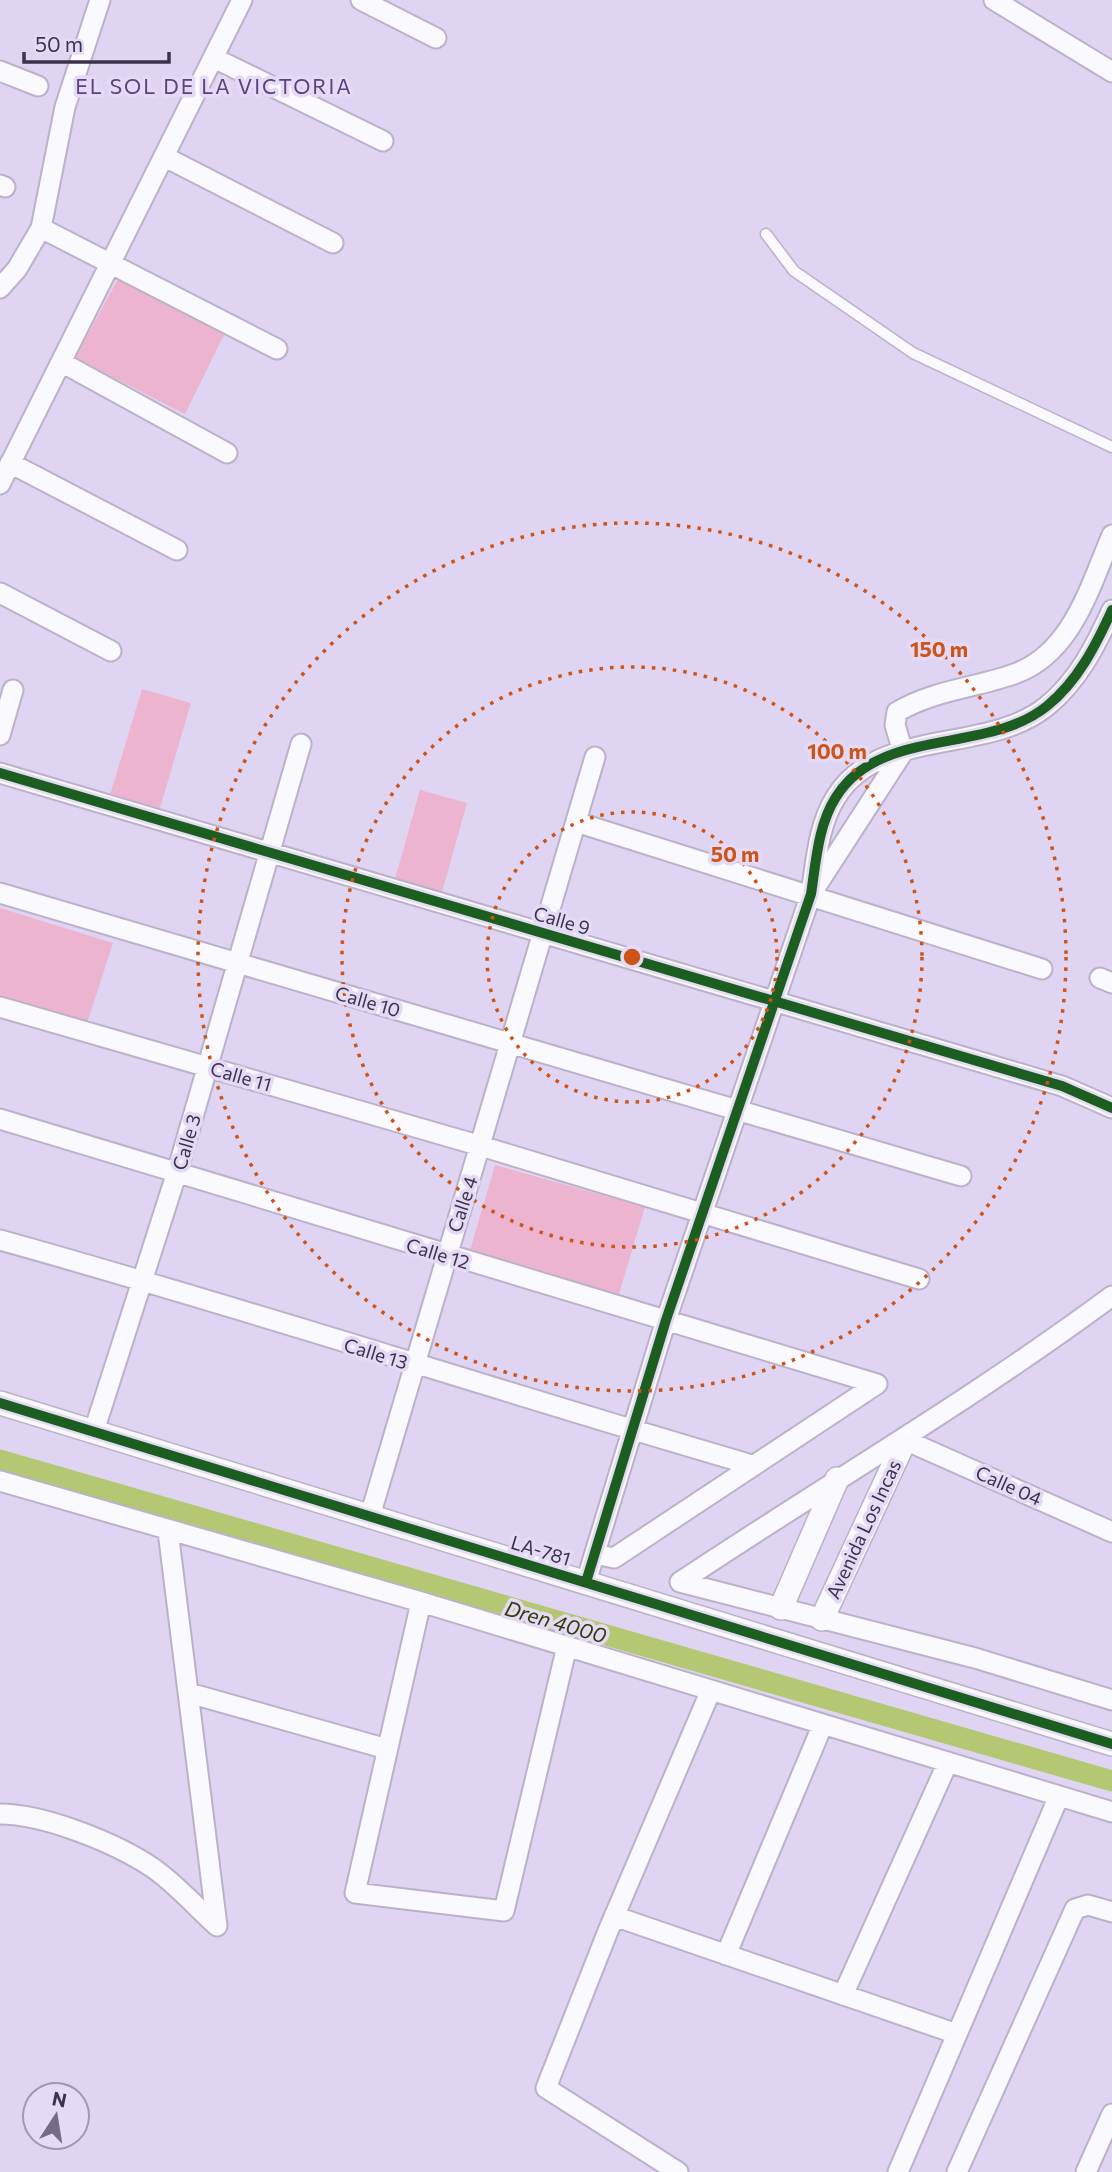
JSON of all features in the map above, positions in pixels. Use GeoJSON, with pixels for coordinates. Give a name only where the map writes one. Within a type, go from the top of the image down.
{"type":"FeatureCollection","features":[{"type":"Feature","properties":{"kind":"street"},"geometry":{"type":"LineString","coordinates":[[0,288],[16,269],[41,228],[65,107],[100,0]]}},
{"type":"Feature","properties":{"kind":"street"},"geometry":{"type":"LineString","coordinates":[[0,484],[242,0]]}},
{"type":"Feature","properties":{"kind":"street"},"geometry":{"type":"LineString","coordinates":[[361,0],[436,38]]}},
{"type":"Feature","properties":{"kind":"street"},"geometry":{"type":"LineString","coordinates":[[994,0],[1112,72]]}},
{"type":"Feature","properties":{"kind":"street"},"geometry":{"type":"LineString","coordinates":[[214,58],[383,141]]}},
{"type":"Feature","properties":{"kind":"street"},"geometry":{"type":"LineString","coordinates":[[0,71],[38,86]]}},
{"type":"Feature","properties":{"kind":"street"},"geometry":{"type":"LineString","coordinates":[[165,157],[333,243]]}},
{"type":"Feature","properties":{"kind":"street"},"geometry":{"type":"LineString","coordinates":[[41,228],[277,349]]}},
{"type":"Feature","properties":{"kind":"street"},"geometry":{"type":"LineString","coordinates":[[61,362],[227,453]]}},
{"type":"Feature","properties":{"kind":"street"},"geometry":{"type":"LineString","coordinates":[[10,463],[177,550]]}},
{"type":"Feature","properties":{"kind":"street"},"geometry":{"type":"LineString","coordinates":[[810,894],[903,752],[895,724],[897,712],[936,695],[1015,674],[1050,653],[1079,615],[1112,535]]}},
{"type":"Feature","properties":{"kind":"street"},"geometry":{"type":"LineString","coordinates":[[0,593],[111,651]]}},
{"type":"Feature","properties":{"kind":"street"},"geometry":{"type":"LineString","coordinates":[[586,1583],[666,1320],[772,999],[810,894],[822,826],[836,796],[866,765],[903,752],[1005,729],[1045,708],[1070,684],[1112,610]]}},
{"type":"Feature","properties":{"kind":"street"},"geometry":{"type":"LineString","coordinates":[[0,735],[13,690]]}},
{"type":"Feature","properties":{"kind":"street","name":"Calle 3"},"geometry":{"type":"LineString","coordinates":[[94,1430],[177,1172],[301,744]]}},
{"type":"Feature","properties":{"kind":"street","name":"Calle 4"},"geometry":{"type":"LineString","coordinates":[[370,1516],[445,1255],[481,1146],[595,757]]}},
{"type":"Feature","properties":{"kind":"street","name":"Calle 9"},"geometry":{"type":"LineString","coordinates":[[0,773],[1062,1086],[1112,1108]]}},
{"type":"Feature","properties":{"kind":"street"},"geometry":{"type":"LineString","coordinates":[[576,822],[1042,969]]}},
{"type":"Feature","properties":{"kind":"street","name":"Calle 10"},"geometry":{"type":"LineString","coordinates":[[0,893],[961,1176]]}},
{"type":"Feature","properties":{"kind":"street","name":"Calle 11"},"geometry":{"type":"LineString","coordinates":[[0,1007],[481,1146],[701,1215],[919,1279]]}},
{"type":"Feature","properties":{"kind":"street","name":"Calle 12"},"geometry":{"type":"LineString","coordinates":[[0,1119],[877,1384],[752,1465]]}},
{"type":"Feature","properties":{"kind":"street","name":"Calle 13"},"geometry":{"type":"LineString","coordinates":[[0,1240],[143,1280],[413,1365],[752,1465]]}},
{"type":"Feature","properties":{"kind":"street"},"geometry":{"type":"LineString","coordinates":[[1112,1296],[905,1440],[837,1479],[680,1582],[975,1658],[1112,1700]]}},
{"type":"Feature","properties":{"kind":"street","name":"LA-781"},"geometry":{"type":"LineString","coordinates":[[0,1403],[1112,1744]]}},
{"type":"Feature","properties":{"kind":"street","name":"Calle 04"},"geometry":{"type":"LineString","coordinates":[[905,1440],[1112,1532]]}},
{"type":"Feature","properties":{"kind":"street","name":"Avenida Los Incas"},"geometry":{"type":"LineString","coordinates":[[822,1619],[905,1440]]}},
{"type":"Feature","properties":{"kind":"street"},"geometry":{"type":"LineString","coordinates":[[595,1554],[614,1558],[752,1465]]}},
{"type":"Feature","properties":{"kind":"street"},"geometry":{"type":"LineString","coordinates":[[781,1608],[837,1479]]}},
{"type":"Feature","properties":{"kind":"street"},"geometry":{"type":"LineString","coordinates":[[0,1481],[421,1602],[1112,1812]]}},
{"type":"Feature","properties":{"kind":"street"},"geometry":{"type":"LineString","coordinates":[[0,1814],[55,1825],[128,1854],[154,1869],[217,1926],[168,1531]]}},
{"type":"Feature","properties":{"kind":"street"},"geometry":{"type":"LineString","coordinates":[[421,1602],[355,1892],[504,1911],[567,1646]]}},
{"type":"Feature","properties":{"kind":"street"},"geometry":{"type":"LineString","coordinates":[[678,2172],[546,2088],[614,1916],[711,1690]]}},
{"type":"Feature","properties":{"kind":"street"},"geometry":{"type":"LineString","coordinates":[[189,1693],[387,1749]]}},
{"type":"Feature","properties":{"kind":"street"},"geometry":{"type":"LineString","coordinates":[[726,1955],[823,1724]]}},
{"type":"Feature","properties":{"kind":"street"},"geometry":{"type":"LineString","coordinates":[[843,1995],[948,1762]]}},
{"type":"Feature","properties":{"kind":"street"},"geometry":{"type":"LineString","coordinates":[[898,2172],[1059,1796]]}},
{"type":"Feature","properties":{"kind":"street"},"geometry":{"type":"LineString","coordinates":[[957,2172],[1075,1909],[1088,1905],[1112,1912]]}},
{"type":"Feature","properties":{"kind":"street"},"geometry":{"type":"LineString","coordinates":[[614,1916],[957,2034]]}},
{"type":"Feature","properties":{"kind":"street"},"geometry":{"type":"LineString","coordinates":[[1086,2172],[1112,2114]]}},
{"type":"Feature","properties":{"kind":"lane"},"geometry":{"type":"LineString","coordinates":[[766,234],[794,271],[913,353],[1112,447]]}},
{"type":"Feature","properties":{"kind":"shaded area"},"geometry":{"type":"Polygon","coordinates":[[[118,279],[225,333],[185,414],[75,358],[118,279]]]}},
{"type":"Feature","properties":{"kind":"shaded area"},"geometry":{"type":"Polygon","coordinates":[[[142,689],[191,703],[160,808],[110,795],[142,689]]]}},
{"type":"Feature","properties":{"kind":"shaded area"},"geometry":{"type":"Polygon","coordinates":[[[420,790],[467,803],[442,892],[395,879],[420,790]]]}},
{"type":"Feature","properties":{"kind":"shaded area"},"geometry":{"type":"Polygon","coordinates":[[[0,908],[113,943],[87,1023],[0,997],[0,908]]]}},
{"type":"Feature","properties":{"kind":"shaded area"},"geometry":{"type":"Polygon","coordinates":[[[495,1165],[645,1207],[618,1297],[469,1254],[495,1165]]]}},
{"type":"Feature","properties":{"kind":"waterway","name":"Dren 4000"},"geometry":{"type":"LineString","coordinates":[[0,1460],[1112,1781]]}},
{"type":"Feature","properties":{"kind":"cycle path"},"geometry":{"type":"LineString","coordinates":[[586,1582],[666,1320],[811,894],[819,844],[830,808],[855,775],[879,760],[906,750],[995,731],[1023,721],[1047,706],[1077,674],[1112,610]]}},
{"type":"Feature","properties":{"kind":"cycle path"},"geometry":{"type":"LineString","coordinates":[[0,773],[1062,1086],[1112,1108]]}},
{"type":"Feature","properties":{"kind":"cycle path"},"geometry":{"type":"LineString","coordinates":[[0,1403],[1112,1744]]}},
{"type":"Feature","properties":{"kind":"district","name":"EL SOL DE LA VICTORIA"},"geometry":{"type":"Point","coordinates":[214,85]}}]}
